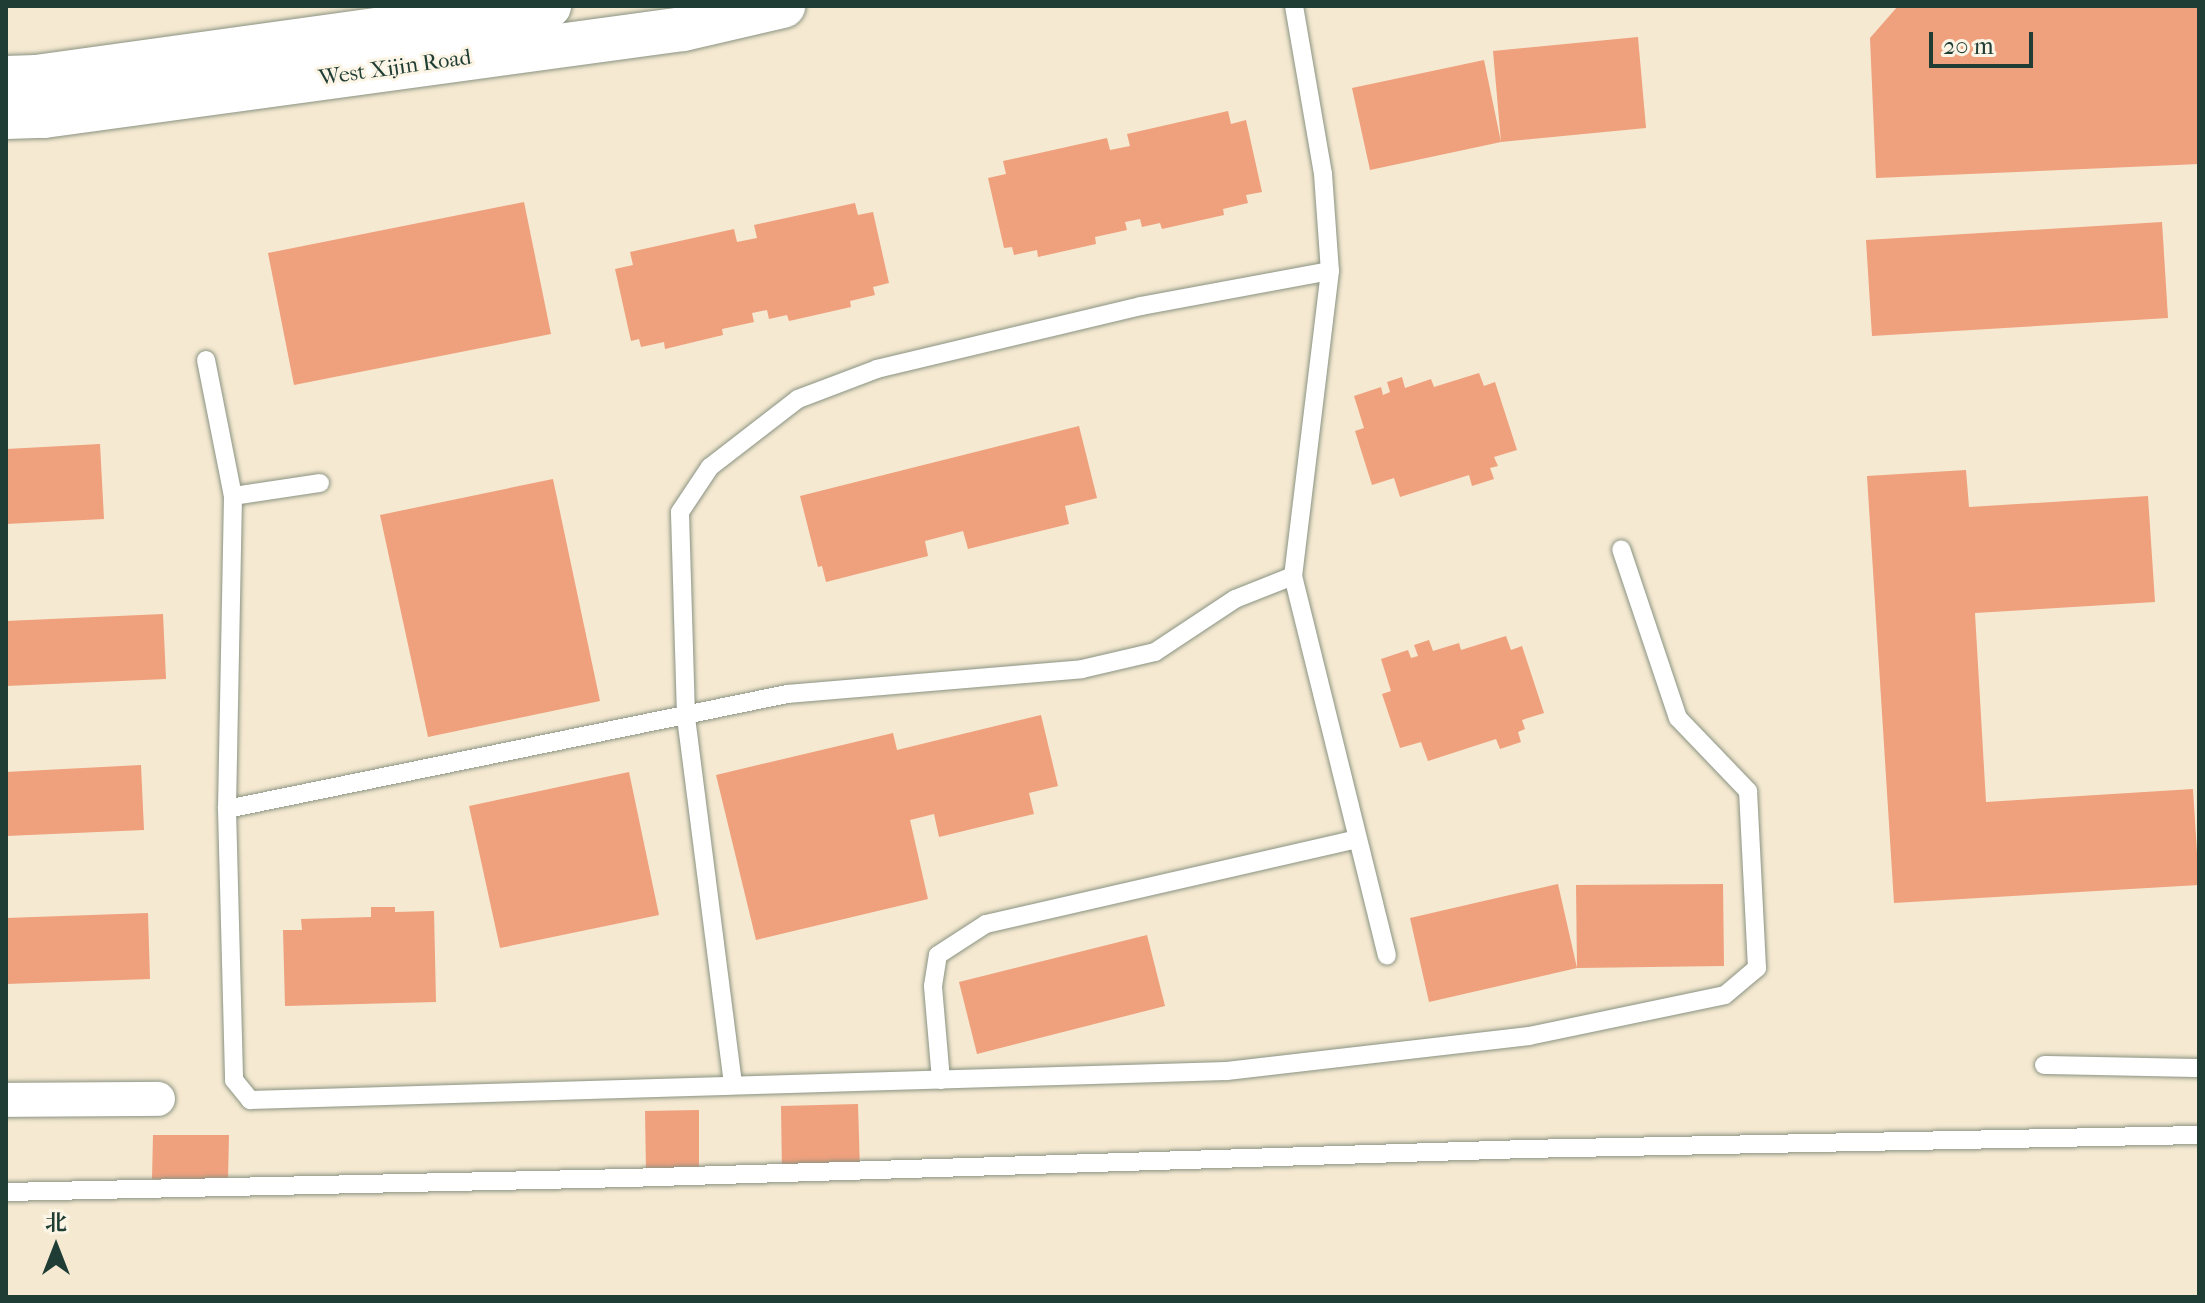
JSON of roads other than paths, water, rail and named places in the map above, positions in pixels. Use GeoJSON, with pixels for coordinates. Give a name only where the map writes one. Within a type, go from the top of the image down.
{"type":"FeatureCollection","features":[{"type":"Feature","properties":{"kind":"main road","name":"West Xijin Road"},"geometry":{"type":"LineString","coordinates":[[6,78],[36,77],[549,6]]}},
{"type":"Feature","properties":{"kind":"main road","name":"West Xijin Road"},"geometry":{"type":"LineString","coordinates":[[6,117],[44,116],[683,29],[783,6]]}},
{"type":"Feature","properties":{"kind":"street"},"geometry":{"type":"LineString","coordinates":[[6,1100],[158,1099]]}},
{"type":"Feature","properties":{"kind":"lane"},"geometry":{"type":"LineString","coordinates":[[1294,6],[1323,174],[1330,271],[1293,576],[1387,956]]}},
{"type":"Feature","properties":{"kind":"lane"},"geometry":{"type":"LineString","coordinates":[[733,1084],[686,716],[680,512],[710,467],[798,399],[877,369],[1141,306],[1330,271]]}},
{"type":"Feature","properties":{"kind":"lane"},"geometry":{"type":"LineString","coordinates":[[206,360],[233,496],[227,809],[234,1080],[250,1100],[1227,1071],[1529,1036],[1725,995],[1757,968],[1748,791],[1678,718],[1621,549]]}},
{"type":"Feature","properties":{"kind":"lane"},"geometry":{"type":"LineString","coordinates":[[233,496],[320,483]]}},
{"type":"Feature","properties":{"kind":"lane"},"geometry":{"type":"LineString","coordinates":[[227,809],[787,694],[1082,669],[1155,652],[1235,599],[1293,576]]}},
{"type":"Feature","properties":{"kind":"lane"},"geometry":{"type":"LineString","coordinates":[[941,1080],[933,986],[938,955],[986,924],[1357,839]]}},
{"type":"Feature","properties":{"kind":"lane"},"geometry":{"type":"LineString","coordinates":[[2044,1065],[2199,1068]]}},
{"type":"Feature","properties":{"kind":"lane"},"geometry":{"type":"LineString","coordinates":[[6,1192],[628,1178],[1508,1149],[2199,1135]]}}]}
